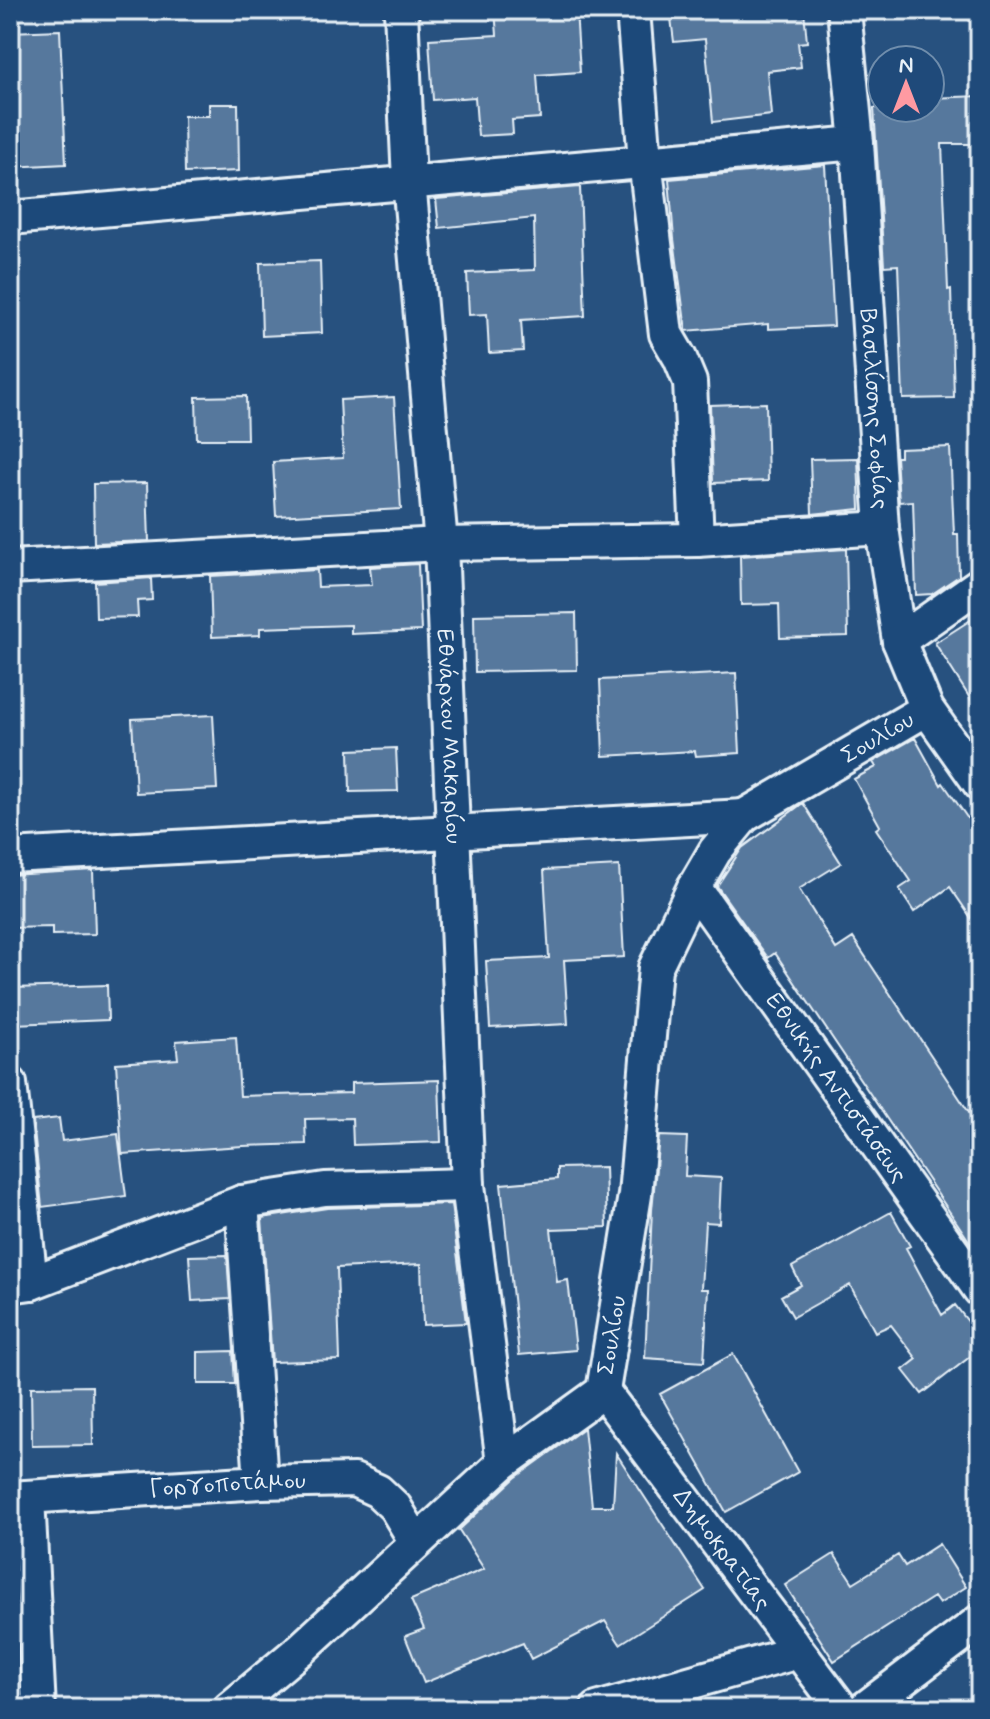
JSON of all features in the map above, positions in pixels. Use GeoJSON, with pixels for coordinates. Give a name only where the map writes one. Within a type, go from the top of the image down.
{"type":"FeatureCollection","features":[{"type":"Feature","properties":{"kind":"street","name":"Εθνάρχου Μακαρίου"},"geometry":{"type":"LineString","coordinates":[[401,10],[409,181],[441,544],[468,1185],[503,1463]]}},
{"type":"Feature","properties":{"kind":"street"},"geometry":{"type":"LineString","coordinates":[[633,10],[645,161],[666,334],[690,382],[697,540]]}},
{"type":"Feature","properties":{"kind":"street","name":"Βασιλίσσης Σοφίας"},"geometry":{"type":"LineString","coordinates":[[844,10],[857,143],[882,528],[899,641],[927,709],[980,784]]}},
{"type":"Feature","properties":{"kind":"street"},"geometry":{"type":"LineString","coordinates":[[10,218],[857,143]]}},
{"type":"Feature","properties":{"kind":"street"},"geometry":{"type":"LineString","coordinates":[[10,567],[441,544],[697,540],[882,528]]}},
{"type":"Feature","properties":{"kind":"street"},"geometry":{"type":"LineString","coordinates":[[899,641],[980,584]]}},
{"type":"Feature","properties":{"kind":"street","name":"Σουλίου"},"geometry":{"type":"LineString","coordinates":[[229,1709],[302,1648],[503,1463],[603,1391],[635,1195],[655,968],[715,851],[744,816],[927,709]]}},
{"type":"Feature","properties":{"kind":"street","name":"Σουλίου"},"geometry":{"type":"LineString","coordinates":[[10,856],[744,816]]}},
{"type":"Feature","properties":{"kind":"street","name":"Εθνικής Αντιστάσεως"},"geometry":{"type":"LineString","coordinates":[[694,887],[980,1290]]}},
{"type":"Feature","properties":{"kind":"street"},"geometry":{"type":"LineString","coordinates":[[10,1083],[20,1284],[242,1202],[325,1189],[468,1185]]}},
{"type":"Feature","properties":{"kind":"street"},"geometry":{"type":"LineString","coordinates":[[242,1202],[261,1482]]}},
{"type":"Feature","properties":{"kind":"street","name":"Δημοκρατίας"},"geometry":{"type":"LineString","coordinates":[[603,1391],[842,1709]]}},
{"type":"Feature","properties":{"kind":"street","name":"Γοργοποτάμου"},"geometry":{"type":"LineString","coordinates":[[19,1498],[261,1482],[354,1480],[378,1491],[395,1507],[416,1542]]}},
{"type":"Feature","properties":{"kind":"street"},"geometry":{"type":"LineString","coordinates":[[19,1498],[39,1709]]}},
{"type":"Feature","properties":{"kind":"street"},"geometry":{"type":"LineString","coordinates":[[864,1709],[980,1621]]}},
{"type":"Feature","properties":{"kind":"street"},"geometry":{"type":"LineString","coordinates":[[597,1709],[798,1652]]}},
{"type":"Feature","properties":{"kind":"building"},"geometry":{"type":"Polygon","coordinates":[[[495,10],[576,10],[580,72],[537,75],[540,118],[512,120],[513,134],[478,136],[475,97],[433,100],[429,39],[497,35],[495,10]]]}},
{"type":"Feature","properties":{"kind":"building"},"geometry":{"type":"Polygon","coordinates":[[[670,10],[739,10],[739,17],[804,10],[807,42],[798,43],[801,67],[767,71],[771,115],[713,122],[705,39],[674,42],[670,10]]]}},
{"type":"Feature","properties":{"kind":"building"},"geometry":{"type":"Polygon","coordinates":[[[60,30],[66,164],[10,167],[10,32],[60,30]]]}},
{"type":"Feature","properties":{"kind":"building"},"geometry":{"type":"Polygon","coordinates":[[[980,96],[980,144],[942,144],[954,398],[903,399],[898,265],[884,266],[875,124],[946,124],[946,97],[980,96]]]}},
{"type":"Feature","properties":{"kind":"building"},"geometry":{"type":"Polygon","coordinates":[[[209,104],[238,104],[239,171],[185,173],[184,116],[209,116],[209,104]]]}},
{"type":"Feature","properties":{"kind":"building"},"geometry":{"type":"Polygon","coordinates":[[[825,165],[834,326],[768,329],[768,324],[686,331],[669,179],[825,165]]]}},
{"type":"Feature","properties":{"kind":"building"},"geometry":{"type":"Polygon","coordinates":[[[580,187],[585,316],[521,320],[523,351],[489,353],[487,314],[469,315],[467,273],[535,270],[534,218],[439,228],[436,199],[580,187]]]}},
{"type":"Feature","properties":{"kind":"building"},"geometry":{"type":"Polygon","coordinates":[[[320,261],[322,333],[262,336],[260,263],[320,261]]]}},
{"type":"Feature","properties":{"kind":"building"},"geometry":{"type":"Polygon","coordinates":[[[246,396],[247,439],[197,439],[196,397],[246,396]]]}},
{"type":"Feature","properties":{"kind":"building"},"geometry":{"type":"Polygon","coordinates":[[[394,397],[401,509],[276,516],[273,462],[343,458],[340,400],[394,397]]]}},
{"type":"Feature","properties":{"kind":"building"},"geometry":{"type":"Polygon","coordinates":[[[766,403],[768,481],[713,483],[710,405],[766,403]]]}},
{"type":"Feature","properties":{"kind":"building"},"geometry":{"type":"Polygon","coordinates":[[[950,447],[959,576],[932,594],[916,595],[913,501],[899,502],[896,457],[900,457],[900,449],[950,447]]]}},
{"type":"Feature","properties":{"kind":"building"},"geometry":{"type":"Polygon","coordinates":[[[858,458],[860,509],[812,514],[810,459],[858,458]]]}},
{"type":"Feature","properties":{"kind":"building"},"geometry":{"type":"Polygon","coordinates":[[[147,483],[149,541],[94,543],[93,484],[147,483]]]}},
{"type":"Feature","properties":{"kind":"building"},"geometry":{"type":"Polygon","coordinates":[[[846,549],[848,636],[780,638],[779,604],[741,605],[740,556],[846,549]]]}},
{"type":"Feature","properties":{"kind":"building"},"geometry":{"type":"Polygon","coordinates":[[[418,564],[421,631],[351,634],[351,625],[260,628],[260,635],[212,637],[210,576],[317,570],[318,587],[372,585],[370,567],[418,564]]]}},
{"type":"Feature","properties":{"kind":"building"},"geometry":{"type":"Polygon","coordinates":[[[151,578],[152,600],[137,601],[138,617],[96,618],[95,582],[151,578]]]}},
{"type":"Feature","properties":{"kind":"building"},"geometry":{"type":"Polygon","coordinates":[[[576,613],[577,670],[475,672],[474,615],[576,613]]]}},
{"type":"Feature","properties":{"kind":"building"},"geometry":{"type":"Polygon","coordinates":[[[980,614],[980,714],[935,643],[980,614]]]}},
{"type":"Feature","properties":{"kind":"building"},"geometry":{"type":"Polygon","coordinates":[[[736,673],[740,753],[696,756],[695,751],[603,756],[600,680],[736,673]]]}},
{"type":"Feature","properties":{"kind":"building"},"geometry":{"type":"Polygon","coordinates":[[[213,715],[217,789],[136,793],[132,719],[213,715]]]}},
{"type":"Feature","properties":{"kind":"building"},"geometry":{"type":"Polygon","coordinates":[[[915,738],[941,785],[943,783],[980,836],[980,931],[950,887],[914,912],[899,889],[911,881],[876,829],[880,826],[854,779],[876,767],[873,762],[915,738]]]}},
{"type":"Feature","properties":{"kind":"building"},"geometry":{"type":"Polygon","coordinates":[[[396,748],[398,791],[350,792],[349,750],[396,748]]]}},
{"type":"Feature","properties":{"kind":"building"},"geometry":{"type":"Polygon","coordinates":[[[803,803],[841,863],[799,889],[836,949],[853,938],[980,1129],[980,1257],[775,953],[768,958],[717,886],[742,848],[803,803]]]}},
{"type":"Feature","properties":{"kind":"building"},"geometry":{"type":"Polygon","coordinates":[[[619,866],[624,957],[564,960],[568,1024],[490,1028],[486,961],[549,958],[544,870],[619,866]]]}},
{"type":"Feature","properties":{"kind":"building"},"geometry":{"type":"Polygon","coordinates":[[[93,870],[95,934],[52,935],[52,927],[10,928],[10,875],[93,870]]]}},
{"type":"Feature","properties":{"kind":"building"},"geometry":{"type":"Polygon","coordinates":[[[107,985],[108,1020],[14,1024],[13,988],[107,985]]]}},
{"type":"Feature","properties":{"kind":"building"},"geometry":{"type":"Polygon","coordinates":[[[236,1037],[240,1096],[351,1093],[351,1083],[439,1080],[441,1142],[353,1145],[352,1118],[305,1119],[306,1144],[122,1154],[116,1063],[178,1059],[176,1041],[236,1037]]]}},
{"type":"Feature","properties":{"kind":"building"},"geometry":{"type":"Polygon","coordinates":[[[59,1118],[62,1141],[118,1134],[126,1196],[42,1207],[33,1121],[59,1118]]]}},
{"type":"Feature","properties":{"kind":"building"},"geometry":{"type":"Polygon","coordinates":[[[659,1136],[687,1137],[685,1176],[721,1178],[719,1223],[705,1222],[701,1289],[708,1289],[704,1362],[645,1358],[659,1136]]]}},
{"type":"Feature","properties":{"kind":"building"},"geometry":{"type":"Polygon","coordinates":[[[605,1167],[607,1227],[551,1229],[557,1282],[568,1280],[576,1350],[519,1355],[501,1184],[557,1179],[557,1168],[605,1167]]]}},
{"type":"Feature","properties":{"kind":"building"},"geometry":{"type":"Polygon","coordinates":[[[451,1204],[466,1323],[423,1325],[421,1264],[337,1268],[340,1360],[272,1362],[262,1218],[327,1208],[451,1204]]]}},
{"type":"Feature","properties":{"kind":"building"},"geometry":{"type":"Polygon","coordinates":[[[891,1212],[910,1246],[906,1248],[942,1315],[955,1305],[980,1337],[980,1349],[922,1394],[903,1370],[917,1359],[891,1325],[875,1332],[850,1285],[793,1317],[781,1296],[801,1285],[792,1267],[891,1212]]]}},
{"type":"Feature","properties":{"kind":"building"},"geometry":{"type":"Polygon","coordinates":[[[227,1255],[230,1299],[192,1301],[189,1256],[227,1255]]]}},
{"type":"Feature","properties":{"kind":"building"},"geometry":{"type":"Polygon","coordinates":[[[233,1351],[235,1384],[198,1384],[198,1352],[233,1351]]]}},
{"type":"Feature","properties":{"kind":"building"},"geometry":{"type":"Polygon","coordinates":[[[733,1354],[798,1472],[726,1512],[660,1394],[733,1354]]]}},
{"type":"Feature","properties":{"kind":"building"},"geometry":{"type":"Polygon","coordinates":[[[92,1386],[93,1445],[32,1446],[31,1387],[92,1386]]]}},
{"type":"Feature","properties":{"kind":"building"},"geometry":{"type":"Polygon","coordinates":[[[584,1428],[592,1506],[613,1506],[616,1453],[705,1590],[620,1644],[605,1621],[531,1659],[523,1643],[424,1683],[405,1636],[424,1629],[411,1600],[484,1569],[459,1530],[515,1478],[584,1428]]]}},
{"type":"Feature","properties":{"kind":"building"},"geometry":{"type":"Polygon","coordinates":[[[939,1544],[966,1587],[939,1604],[934,1597],[834,1661],[785,1585],[834,1554],[853,1583],[898,1555],[905,1566],[939,1544]]]}}]}
